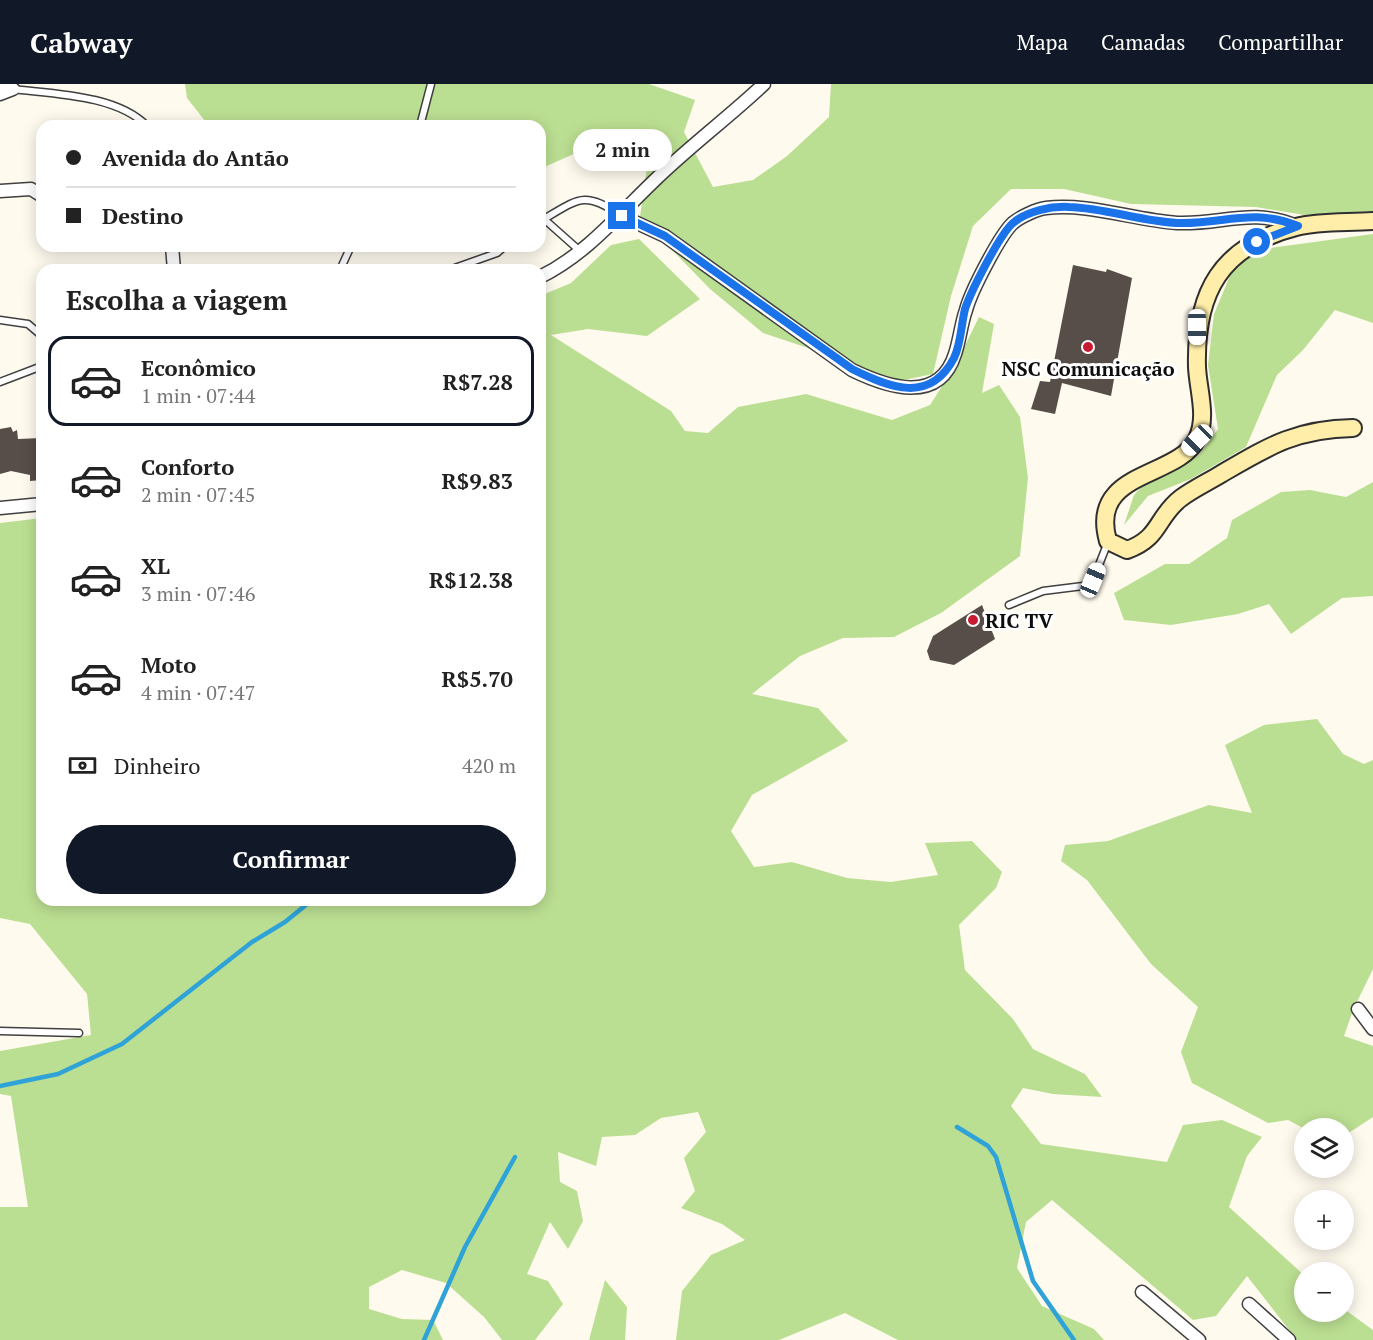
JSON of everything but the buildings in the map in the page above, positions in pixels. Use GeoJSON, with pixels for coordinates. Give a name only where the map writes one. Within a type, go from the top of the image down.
{"type":"FeatureCollection","features":[{"type":"Feature","properties":{"kind":"street"},"geometry":{"type":"LineString","coordinates":[[546,274],[561,267],[622,216],[656,179],[764,84]]}},
{"type":"Feature","properties":{"kind":"street"},"geometry":{"type":"LineString","coordinates":[[0,94],[8,87]]}},
{"type":"Feature","properties":{"kind":"street"},"geometry":{"type":"LineString","coordinates":[[0,190],[31,189],[36,192]]}},
{"type":"Feature","properties":{"kind":"street"},"geometry":{"type":"LineString","coordinates":[[622,216],[665,236],[852,369],[873,380],[910,388],[927,387],[941,377],[955,356],[966,307],[994,248],[1015,221],[1043,208],[1069,207],[1178,223],[1263,216],[1298,226]]}},
{"type":"Feature","properties":{"kind":"street"},"geometry":{"type":"LineString","coordinates":[[1353,428],[1314,430],[1281,440],[1181,498],[1165,514],[1153,535],[1142,545],[1127,550],[1108,541],[1104,513],[1112,500],[1129,483],[1184,453],[1197,440],[1202,418],[1197,369],[1197,327],[1208,289],[1224,265],[1245,247],[1298,226],[1373,221]]}},
{"type":"Feature","properties":{"kind":"street"},"geometry":{"type":"LineString","coordinates":[[0,508],[36,505]]}},
{"type":"Feature","properties":{"kind":"street"},"geometry":{"type":"LineString","coordinates":[[1358,1009],[1373,1029]]}},
{"type":"Feature","properties":{"kind":"street"},"geometry":{"type":"LineString","coordinates":[[1142,1292],[1199,1340]]}},
{"type":"Feature","properties":{"kind":"street"},"geometry":{"type":"LineString","coordinates":[[1249,1304],[1289,1340]]}},
{"type":"Feature","properties":{"kind":"lane"},"geometry":{"type":"LineString","coordinates":[[422,120],[431,84]]}},
{"type":"Feature","properties":{"kind":"lane"},"geometry":{"type":"LineString","coordinates":[[8,87],[88,98],[130,114],[138,120]]}},
{"type":"Feature","properties":{"kind":"lane"},"geometry":{"type":"LineString","coordinates":[[546,218],[573,201],[596,200],[622,216]]}},
{"type":"Feature","properties":{"kind":"lane"},"geometry":{"type":"LineString","coordinates":[[546,223],[580,251]]}},
{"type":"Feature","properties":{"kind":"lane"},"geometry":{"type":"LineString","coordinates":[[466,264],[498,252]]}},
{"type":"Feature","properties":{"kind":"lane"},"geometry":{"type":"LineString","coordinates":[[0,320],[28,324],[36,331]]}},
{"type":"Feature","properties":{"kind":"lane"},"geometry":{"type":"LineString","coordinates":[[0,382],[36,368]]}},
{"type":"Feature","properties":{"kind":"lane"},"geometry":{"type":"LineString","coordinates":[[1009,606],[1043,591],[1083,586],[1093,580],[1108,541]]}},
{"type":"Feature","properties":{"kind":"lane"},"geometry":{"type":"LineString","coordinates":[[0,1031],[79,1033]]}},
{"type":"Feature","properties":{"kind":"green space"},"geometry":{"type":"Polygon","coordinates":[[[185,84],[649,84],[695,100],[684,132],[713,187],[753,180],[787,156],[829,117],[831,84],[1373,84],[1373,211],[1304,215],[1256,207],[1131,204],[1064,189],[1011,189],[973,226],[951,296],[933,374],[894,382],[853,363],[763,333],[710,289],[640,217],[648,160],[596,144],[546,166],[546,120],[204,120],[187,98],[185,84]]]}},
{"type":"Feature","properties":{"kind":"green space"},"geometry":{"type":"Polygon","coordinates":[[[1373,234],[1373,323],[1335,310],[1303,350],[1277,375],[1246,447],[1191,479],[1148,496],[1124,525],[1134,495],[1152,476],[1198,456],[1218,429],[1208,365],[1214,314],[1232,271],[1255,250],[1373,234]]]}},
{"type":"Feature","properties":{"kind":"green space"},"geometry":{"type":"Polygon","coordinates":[[[639,239],[700,299],[647,336],[588,329],[551,335],[671,411],[685,431],[708,433],[738,407],[806,394],[892,420],[930,405],[955,366],[979,317],[994,324],[982,393],[999,385],[1020,417],[1028,478],[1020,556],[941,613],[894,637],[843,638],[800,656],[752,694],[818,708],[848,741],[752,795],[731,831],[754,867],[792,862],[847,878],[890,882],[938,875],[925,843],[972,841],[1002,872],[996,888],[959,925],[965,970],[1013,1019],[1033,1049],[1085,1074],[1102,1097],[1053,1094],[1023,1088],[1011,1106],[1041,1144],[1167,1162],[1183,1125],[1222,1120],[1262,1137],[1247,1156],[1229,1207],[1294,1266],[1294,1322],[1354,1322],[1354,1316],[1373,1330],[1373,1340],[1297,1340],[1247,1276],[1216,1316],[1193,1320],[1052,1200],[1026,1222],[1017,1268],[1042,1306],[1094,1329],[1104,1340],[898,1340],[845,1313],[779,1340],[676,1340],[682,1291],[711,1255],[745,1240],[722,1224],[681,1208],[695,1191],[684,1158],[706,1132],[698,1112],[661,1118],[635,1135],[602,1137],[596,1166],[558,1152],[560,1182],[577,1191],[583,1221],[568,1249],[550,1222],[527,1274],[548,1281],[563,1304],[535,1340],[502,1340],[484,1317],[446,1283],[402,1270],[369,1287],[369,1309],[402,1319],[433,1320],[443,1340],[0,1340],[0,1207],[28,1207],[11,1096],[0,1094],[0,1051],[91,1035],[87,994],[30,924],[0,918],[0,523],[36,519],[36,906],[546,906],[546,293],[571,283],[611,245],[639,239]]]}},
{"type":"Feature","properties":{"kind":"green space"},"geometry":{"type":"Polygon","coordinates":[[[1373,482],[1373,596],[1342,598],[1291,634],[1269,604],[1238,614],[1171,625],[1124,620],[1114,593],[1165,564],[1189,564],[1227,538],[1232,520],[1281,492],[1310,490],[1346,497],[1373,482]]]}},
{"type":"Feature","properties":{"kind":"green space"},"geometry":{"type":"Polygon","coordinates":[[[1317,719],[1343,754],[1364,764],[1373,760],[1373,969],[1353,1010],[1344,1036],[1373,1046],[1373,1117],[1354,1129],[1354,1118],[1294,1118],[1294,1123],[1288,1120],[1268,1123],[1192,1083],[1181,1052],[1198,1007],[1151,964],[1087,880],[1061,861],[1065,845],[1108,841],[1209,805],[1252,813],[1225,745],[1264,725],[1317,719]]]}},
{"type":"Feature","properties":{"kind":"green space"},"geometry":{"type":"Polygon","coordinates":[[[605,1280],[627,1307],[625,1340],[589,1340],[605,1280]]]}},
{"type":"Feature","properties":{"kind":"waterway"},"geometry":{"type":"LineString","coordinates":[[0,1086],[58,1074],[122,1044],[252,942],[285,922],[305,906]]}},
{"type":"Feature","properties":{"kind":"waterway"},"geometry":{"type":"LineString","coordinates":[[957,1127],[988,1146],[996,1157],[1033,1281],[1074,1340]]}},
{"type":"Feature","properties":{"kind":"waterway"},"geometry":{"type":"LineString","coordinates":[[424,1340],[465,1247],[515,1157]]}},
{"type":"Feature","properties":{"kind":"place","name":"NSC Comunicação"},"geometry":{"type":"Point","coordinates":[1088,347]}},
{"type":"Feature","properties":{"kind":"place","name":"RIC TV"},"geometry":{"type":"Point","coordinates":[973,620]}},
{"type":"Feature","properties":{"kind":"route"},"geometry":{"type":"LineString","coordinates":[[622,216],[665,236],[852,369],[873,380],[910,388],[927,387],[941,377],[955,356],[966,307],[987,267],[994,248],[1004,232],[1015,221],[1043,208],[1069,207],[1178,223],[1263,216],[1298,226],[1257,242]]}}]}
